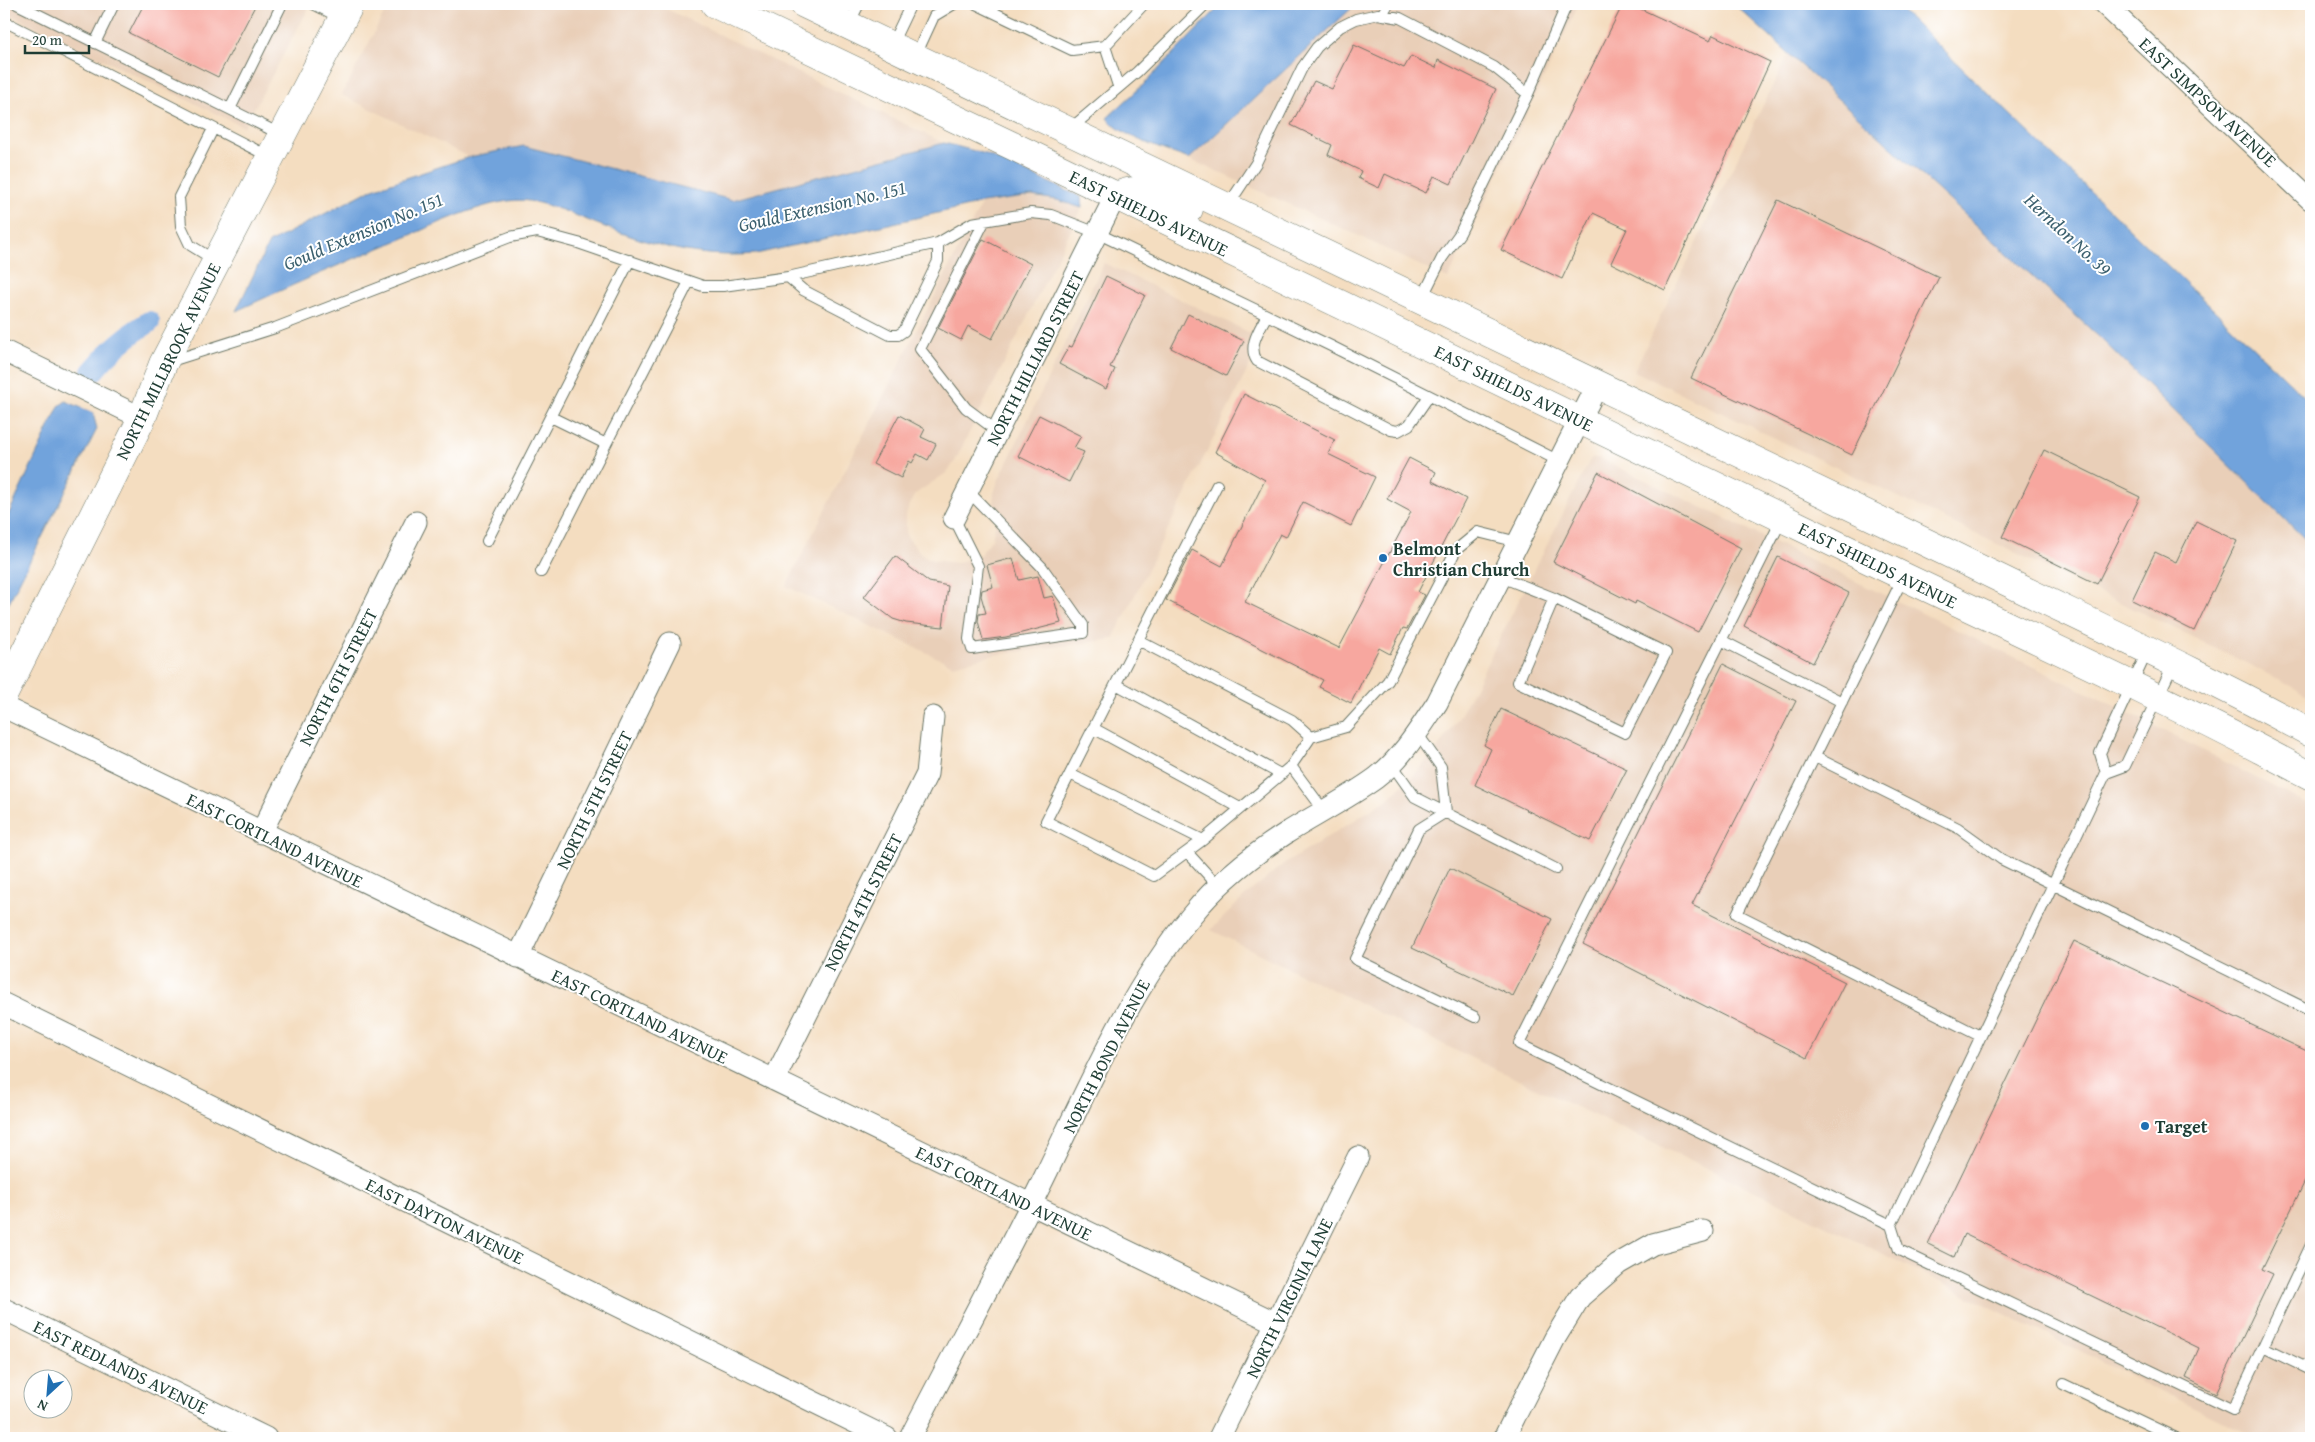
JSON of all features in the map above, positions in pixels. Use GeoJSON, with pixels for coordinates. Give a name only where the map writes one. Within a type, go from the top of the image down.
{"type":"FeatureCollection","features":[{"type":"Feature","properties":{"kind":"main road","name":"EAST SHIELDS AVENUE"},"geometry":{"type":"LineString","coordinates":[[715,4],[868,76],[1904,578],[2132,685],[2311,776]]}},
{"type":"Feature","properties":{"kind":"main road"},"geometry":{"type":"LineString","coordinates":[[804,4],[854,15],[903,51],[1950,554],[2090,624],[2148,649],[2230,689],[2311,733]]}},
{"type":"Feature","properties":{"kind":"main road","name":"NORTH MILLBROOK AVENUE"},"geometry":{"type":"LineString","coordinates":[[4,694],[142,418],[163,364],[346,11]]}},
{"type":"Feature","properties":{"kind":"main road"},"geometry":{"type":"LineString","coordinates":[[868,76],[925,82],[1044,138],[1058,138],[1069,130]]}},
{"type":"Feature","properties":{"kind":"main road"},"geometry":{"type":"LineString","coordinates":[[1116,197],[1125,191],[1151,191],[1204,216],[1227,207]]}},
{"type":"Feature","properties":{"kind":"street","name":"EAST SIMPSON AVENUE"},"geometry":{"type":"LineString","coordinates":[[2104,4],[2311,200]]}},
{"type":"Feature","properties":{"kind":"street","name":"NORTH HILLIARD STREET"},"geometry":{"type":"LineString","coordinates":[[954,518],[1116,197]]}},
{"type":"Feature","properties":{"kind":"street"},"geometry":{"type":"LineString","coordinates":[[4,351],[142,418]]}},
{"type":"Feature","properties":{"kind":"street","name":"NORTH BOND AVENUE"},"geometry":{"type":"LineString","coordinates":[[910,1438],[1030,1206],[1120,1021],[1143,982],[1192,914],[1251,859],[1284,834],[1325,812],[1378,777],[1410,744],[1437,703],[1597,386]]}},
{"type":"Feature","properties":{"kind":"street","name":"NORTH 6TH STREET"},"geometry":{"type":"LineString","coordinates":[[261,833],[416,522]]}},
{"type":"Feature","properties":{"kind":"street","name":"NORTH 5TH STREET"},"geometry":{"type":"LineString","coordinates":[[518,957],[670,643]]}},
{"type":"Feature","properties":{"kind":"street","name":"EAST CORTLAND AVENUE"},"geometry":{"type":"LineString","coordinates":[[4,708],[774,1080],[1030,1206],[1276,1323]]}},
{"type":"Feature","properties":{"kind":"street","name":"NORTH 4TH STREET"},"geometry":{"type":"LineString","coordinates":[[774,1080],[927,774],[933,717]]}},
{"type":"Feature","properties":{"kind":"street","name":"EAST DAYTON AVENUE"},"geometry":{"type":"LineString","coordinates":[[4,1004],[887,1438]]}},
{"type":"Feature","properties":{"kind":"street","name":"NORTH VIRGINIA LANE"},"geometry":{"type":"LineString","coordinates":[[1219,1438],[1358,1157]]}},
{"type":"Feature","properties":{"kind":"street"},"geometry":{"type":"LineString","coordinates":[[1513,1435],[1554,1338],[1580,1297],[1618,1264],[1653,1244],[1702,1231]]}},
{"type":"Feature","properties":{"kind":"street","name":"EAST REDLANDS AVENUE"},"geometry":{"type":"LineString","coordinates":[[4,1309],[266,1438]]}},
{"type":"Feature","properties":{"kind":"lane"},"geometry":{"type":"LineString","coordinates":[[16,4],[218,103],[230,110],[276,146]]}},
{"type":"Feature","properties":{"kind":"lane"},"geometry":{"type":"LineString","coordinates":[[94,42],[114,4]]}},
{"type":"Feature","properties":{"kind":"lane"},"geometry":{"type":"LineString","coordinates":[[230,110],[282,4]]}},
{"type":"Feature","properties":{"kind":"lane"},"geometry":{"type":"LineString","coordinates":[[313,4],[346,11]]}},
{"type":"Feature","properties":{"kind":"lane"},"geometry":{"type":"LineString","coordinates":[[903,51],[912,4]]}},
{"type":"Feature","properties":{"kind":"lane"},"geometry":{"type":"LineString","coordinates":[[903,51],[934,16],[954,4]]}},
{"type":"Feature","properties":{"kind":"lane"},"geometry":{"type":"LineString","coordinates":[[976,4],[1072,50],[1105,46],[1144,4]]}},
{"type":"Feature","properties":{"kind":"lane"},"geometry":{"type":"LineString","coordinates":[[1069,130],[1118,86],[1137,72],[1206,4]]}},
{"type":"Feature","properties":{"kind":"lane"},"geometry":{"type":"LineString","coordinates":[[1382,15],[1388,4]]}},
{"type":"Feature","properties":{"kind":"lane"},"geometry":{"type":"LineString","coordinates":[[1421,301],[1442,258],[1460,233],[1528,94],[1567,4]]}},
{"type":"Feature","properties":{"kind":"lane"},"geometry":{"type":"LineString","coordinates":[[1227,207],[1256,163],[1302,68],[1317,47],[1340,27],[1356,19],[1382,15],[1400,18],[1494,66],[1528,94]]}},
{"type":"Feature","properties":{"kind":"lane"},"geometry":{"type":"LineString","coordinates":[[4,21],[213,129],[276,146]]}},
{"type":"Feature","properties":{"kind":"lane"},"geometry":{"type":"LineString","coordinates":[[1105,46],[1118,86]]}},
{"type":"Feature","properties":{"kind":"lane"},"geometry":{"type":"LineString","coordinates":[[213,129],[179,197],[181,226],[190,245],[216,261]]}},
{"type":"Feature","properties":{"kind":"lane"},"geometry":{"type":"LineString","coordinates":[[163,364],[275,328],[510,237],[536,232],[578,243],[689,282],[712,287],[788,276],[938,243],[972,223],[1031,212],[1072,222],[1097,233],[1267,315],[1559,461]]}},
{"type":"Feature","properties":{"kind":"lane"},"geometry":{"type":"LineString","coordinates":[[985,220],[920,349],[966,408],[997,431]]}},
{"type":"Feature","properties":{"kind":"lane"},"geometry":{"type":"LineString","coordinates":[[788,276],[802,290],[890,335],[898,335],[904,331],[938,261],[938,243]]}},
{"type":"Feature","properties":{"kind":"lane"},"geometry":{"type":"LineString","coordinates":[[487,541],[630,260]]}},
{"type":"Feature","properties":{"kind":"lane"},"geometry":{"type":"LineString","coordinates":[[541,572],[689,282]]}},
{"type":"Feature","properties":{"kind":"lane"},"geometry":{"type":"LineString","coordinates":[[1267,315],[1254,343],[1253,355],[1257,361],[1391,430],[1398,431],[1408,425],[1429,396]]}},
{"type":"Feature","properties":{"kind":"lane"},"geometry":{"type":"LineString","coordinates":[[551,417],[606,444]]}},
{"type":"Feature","properties":{"kind":"lane"},"geometry":{"type":"LineString","coordinates":[[1216,485],[1046,821],[1154,876],[1203,840],[1291,766],[1311,737],[1346,727],[1388,681],[1456,550],[1478,532],[1518,542]]}},
{"type":"Feature","properties":{"kind":"lane"},"geometry":{"type":"LineString","coordinates":[[954,518],[978,566],[969,640],[972,648],[1083,633],[1083,625],[1042,567],[968,491]]}},
{"type":"Feature","properties":{"kind":"lane"},"geometry":{"type":"LineString","coordinates":[[1782,518],[1519,1044],[1891,1225]]}},
{"type":"Feature","properties":{"kind":"lane"},"geometry":{"type":"LineString","coordinates":[[1501,576],[1554,598],[1666,653],[1625,733],[1518,682],[1554,598]]}},
{"type":"Feature","properties":{"kind":"lane"},"geometry":{"type":"LineString","coordinates":[[1904,578],[1737,914],[1980,1036]]}},
{"type":"Feature","properties":{"kind":"lane"},"geometry":{"type":"LineString","coordinates":[[1138,640],[1292,720],[1311,737]]}},
{"type":"Feature","properties":{"kind":"lane"},"geometry":{"type":"LineString","coordinates":[[1721,640],[1842,702]]}},
{"type":"Feature","properties":{"kind":"lane"},"geometry":{"type":"LineString","coordinates":[[2148,649],[2100,753],[2106,773],[1891,1225],[1899,1250],[2233,1410],[2262,1347],[2307,1263],[2311,1245]]}},
{"type":"Feature","properties":{"kind":"lane"},"geometry":{"type":"LineString","coordinates":[[2106,773],[2125,766],[2174,662]]}},
{"type":"Feature","properties":{"kind":"lane"},"geometry":{"type":"LineString","coordinates":[[1116,684],[1280,774]]}},
{"type":"Feature","properties":{"kind":"lane"},"geometry":{"type":"LineString","coordinates":[[1093,728],[1240,808]]}},
{"type":"Feature","properties":{"kind":"lane"},"geometry":{"type":"LineString","coordinates":[[1417,733],[1441,767],[1446,812]]}},
{"type":"Feature","properties":{"kind":"lane"},"geometry":{"type":"LineString","coordinates":[[1815,757],[1958,828],[2001,859],[2311,1011]]}},
{"type":"Feature","properties":{"kind":"lane"},"geometry":{"type":"LineString","coordinates":[[1391,763],[1415,797],[1556,868]]}},
{"type":"Feature","properties":{"kind":"lane"},"geometry":{"type":"LineString","coordinates":[[1291,766],[1325,812]]}},
{"type":"Feature","properties":{"kind":"lane"},"geometry":{"type":"LineString","coordinates":[[1070,774],[1203,840]]}},
{"type":"Feature","properties":{"kind":"lane"},"geometry":{"type":"LineString","coordinates":[[1446,812],[1419,829],[1355,959],[1475,1017]]}},
{"type":"Feature","properties":{"kind":"lane"},"geometry":{"type":"LineString","coordinates":[[1187,852],[1219,888]]}},
{"type":"Feature","properties":{"kind":"lane"},"geometry":{"type":"LineString","coordinates":[[2262,1347],[2311,1370]]}},
{"type":"Feature","properties":{"kind":"lane"},"geometry":{"type":"LineString","coordinates":[[2063,1384],[2176,1438]]}},
{"type":"Feature","properties":{"kind":"shaded area"},"geometry":{"type":"Polygon","coordinates":[[[4,4],[311,4],[244,127],[4,12],[4,4]]]}},
{"type":"Feature","properties":{"kind":"shaded area"},"geometry":{"type":"Polygon","coordinates":[[[389,4],[656,4],[944,143],[732,200],[524,146],[469,157],[342,95],[389,4]]]}},
{"type":"Feature","properties":{"kind":"shaded area"},"geometry":{"type":"Polygon","coordinates":[[[1356,4],[1579,4],[1448,279],[1359,236],[1189,159],[1356,4]]]}},
{"type":"Feature","properties":{"kind":"shaded area"},"geometry":{"type":"Polygon","coordinates":[[[1788,54],[2098,336],[2311,545],[2311,697],[2247,663],[1634,371],[1788,54]]]}},
{"type":"Feature","properties":{"kind":"shaded area"},"geometry":{"type":"Polygon","coordinates":[[[1032,196],[1057,200],[1082,208],[954,463],[946,473],[915,494],[909,505],[906,515],[906,535],[921,554],[932,560],[957,563],[980,555],[992,539],[997,517],[993,503],[994,493],[998,481],[1104,263],[1263,339],[1113,639],[994,655],[953,665],[786,586],[982,203],[1032,196]]]}},
{"type":"Feature","properties":{"kind":"shaded area"},"geometry":{"type":"Polygon","coordinates":[[[1599,458],[2125,711],[2311,806],[2311,1438],[2257,1438],[1749,1188],[1463,1054],[1211,930],[1245,896],[1281,866],[1385,801],[1413,776],[1437,749],[1458,719],[1590,460],[1599,458]]]}},
{"type":"Feature","properties":{"kind":"water"},"geometry":{"type":"Polygon","coordinates":[[[1222,4],[1356,4],[1189,159],[1133,137],[1113,125],[1107,118],[1143,85],[1222,4]]]}},
{"type":"Feature","properties":{"kind":"water","name":"Herndon No. 39"},"geometry":{"type":"Polygon","coordinates":[[[1734,4],[1895,4],[2311,403],[2311,545],[2098,336],[1734,4]]]}},
{"type":"Feature","properties":{"kind":"water","name":"Gould Extension No. 151"},"geometry":{"type":"Polygon","coordinates":[[[944,143],[986,154],[1081,197],[1082,208],[1057,200],[1032,196],[982,203],[756,254],[734,255],[675,249],[617,232],[555,208],[529,201],[516,200],[484,206],[450,218],[236,311],[269,243],[370,190],[469,157],[524,146],[732,200],[944,143]]]}},
{"type":"Feature","properties":{"kind":"water"},"geometry":{"type":"Polygon","coordinates":[[[66,401],[93,413],[97,429],[4,612],[4,524],[59,406],[66,401]]]}},
{"type":"Feature","properties":{"kind":"building"},"geometry":{"type":"Polygon","coordinates":[[[144,4],[256,4],[218,77],[129,33],[144,4]]]}},
{"type":"Feature","properties":{"kind":"building"},"geometry":{"type":"Polygon","coordinates":[[[1623,4],[1630,4],[1710,41],[1713,35],[1770,62],[1665,290],[1611,263],[1627,229],[1593,213],[1562,279],[1501,250],[1623,4]]]}},
{"type":"Feature","properties":{"kind":"building"},"geometry":{"type":"Polygon","coordinates":[[[1354,45],[1404,68],[1411,56],[1436,68],[1438,60],[1496,89],[1451,184],[1434,176],[1426,193],[1385,174],[1379,188],[1358,178],[1361,171],[1328,155],[1332,145],[1291,125],[1314,81],[1332,89],[1354,45]]]}},
{"type":"Feature","properties":{"kind":"building"},"geometry":{"type":"Polygon","coordinates":[[[1778,200],[1939,277],[1852,455],[1691,378],[1778,200]]]}},
{"type":"Feature","properties":{"kind":"building"},"geometry":{"type":"Polygon","coordinates":[[[983,239],[1031,264],[992,339],[968,326],[961,340],[938,328],[983,239]]]}},
{"type":"Feature","properties":{"kind":"building"},"geometry":{"type":"Polygon","coordinates":[[[1106,276],[1145,295],[1110,367],[1115,369],[1106,389],[1059,364],[1069,346],[1072,347],[1106,276]]]}},
{"type":"Feature","properties":{"kind":"building"},"geometry":{"type":"Polygon","coordinates":[[[1188,314],[1244,341],[1226,376],[1171,348],[1188,314]]]}},
{"type":"Feature","properties":{"kind":"building"},"geometry":{"type":"Polygon","coordinates":[[[1244,394],[1335,440],[1328,454],[1375,477],[1351,526],[1303,502],[1286,537],[1280,534],[1245,602],[1339,648],[1411,512],[1387,499],[1409,458],[1436,472],[1432,481],[1466,499],[1418,592],[1425,595],[1407,629],[1403,628],[1390,654],[1379,648],[1351,703],[1319,687],[1323,680],[1166,600],[1192,550],[1222,566],[1265,480],[1215,452],[1244,394]]]}},
{"type":"Feature","properties":{"kind":"building"},"geometry":{"type":"Polygon","coordinates":[[[899,415],[925,429],[921,437],[936,444],[928,460],[917,454],[912,463],[909,461],[901,478],[873,464],[899,415]]]}},
{"type":"Feature","properties":{"kind":"building"},"geometry":{"type":"Polygon","coordinates":[[[1039,415],[1081,436],[1074,448],[1084,452],[1069,482],[1018,456],[1039,415]]]}},
{"type":"Feature","properties":{"kind":"building"},"geometry":{"type":"Polygon","coordinates":[[[2044,450],[2140,497],[2097,584],[2002,537],[2044,450]]]}},
{"type":"Feature","properties":{"kind":"building"},"geometry":{"type":"Polygon","coordinates":[[[1598,472],[1741,548],[1698,632],[1636,601],[1635,604],[1553,562],[1598,472]]]}},
{"type":"Feature","properties":{"kind":"building"},"geometry":{"type":"Polygon","coordinates":[[[2196,521],[2237,541],[2194,631],[2132,600],[2155,552],[2176,562],[2196,521]]]}},
{"type":"Feature","properties":{"kind":"building"},"geometry":{"type":"Polygon","coordinates":[[[895,556],[929,582],[948,586],[943,627],[906,623],[893,619],[864,597],[895,556]]]}},
{"type":"Feature","properties":{"kind":"building"},"geometry":{"type":"Polygon","coordinates":[[[1778,557],[1849,593],[1813,663],[1744,626],[1778,557]]]}},
{"type":"Feature","properties":{"kind":"building"},"geometry":{"type":"Polygon","coordinates":[[[1013,558],[1019,580],[1038,576],[1044,598],[1053,596],[1061,623],[1006,637],[983,640],[978,621],[979,614],[986,613],[981,596],[982,590],[993,587],[987,565],[1013,558]]]}},
{"type":"Feature","properties":{"kind":"building"},"geometry":{"type":"Polygon","coordinates":[[[1723,664],[1796,701],[1692,905],[1845,982],[1807,1058],[1583,944],[1723,664]]]}},
{"type":"Feature","properties":{"kind":"building"},"geometry":{"type":"Polygon","coordinates":[[[1501,709],[1627,769],[1590,841],[1475,785],[1491,749],[1484,745],[1501,709]]]}},
{"type":"Feature","properties":{"kind":"building"},"geometry":{"type":"Polygon","coordinates":[[[1450,868],[1552,919],[1513,996],[1412,948],[1450,868]]]}},
{"type":"Feature","properties":{"kind":"building"},"geometry":{"type":"Polygon","coordinates":[[[2074,941],[2311,1053],[2311,1169],[2262,1269],[2273,1274],[2216,1393],[2186,1378],[2199,1348],[1964,1234],[1954,1257],[1928,1244],[2074,941]]]}},
{"type":"Feature","properties":{"kind":"waterway"},"geometry":{"type":"LineString","coordinates":[[92,372],[118,344],[149,322]]}},
{"type":"Feature","properties":{"kind":"place","name":"Belmont Christian Church"},"geometry":{"type":"Point","coordinates":[1383,558]}},
{"type":"Feature","properties":{"kind":"place","name":"Target"},"geometry":{"type":"Point","coordinates":[2145,1126]}}]}
